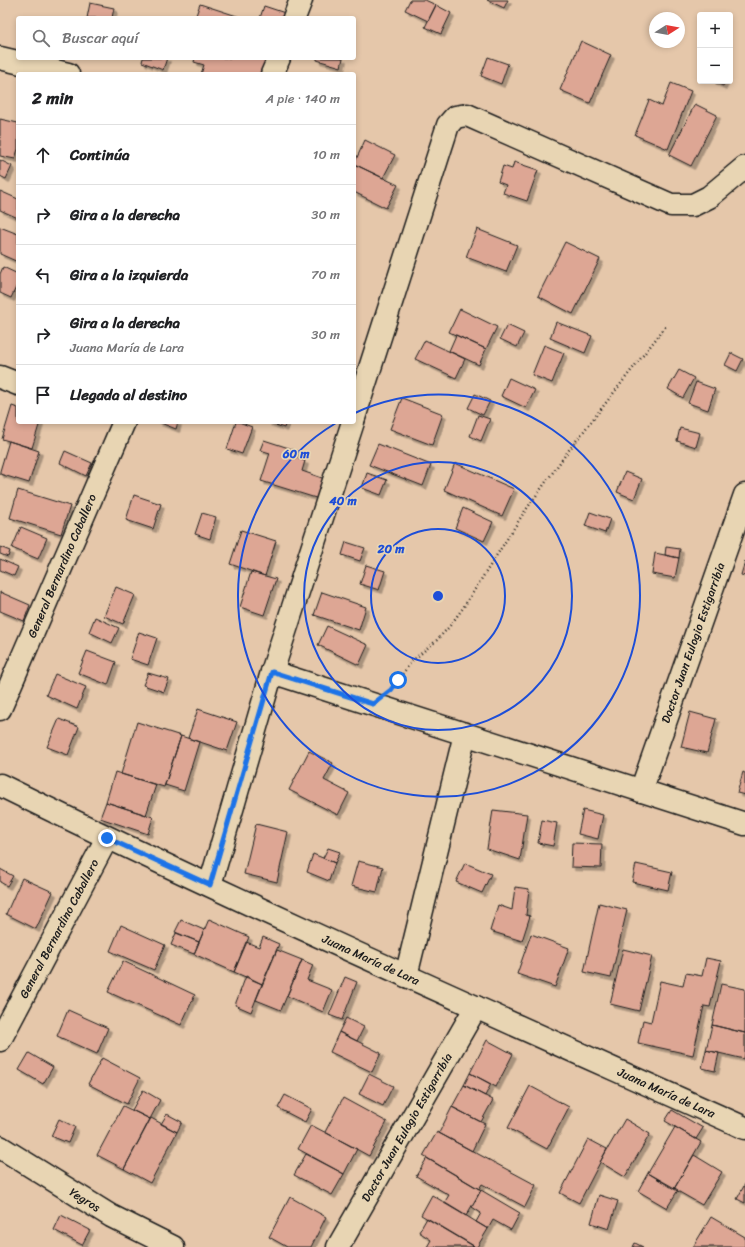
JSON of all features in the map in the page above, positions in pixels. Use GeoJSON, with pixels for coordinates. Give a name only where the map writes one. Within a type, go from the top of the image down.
{"type":"FeatureCollection","features":[{"type":"Feature","properties":{"kind":"street"},"geometry":{"type":"LineString","coordinates":[[295,16],[301,0]]}},
{"type":"Feature","properties":{"kind":"street"},"geometry":{"type":"LineString","coordinates":[[0,58],[60,72]]}},
{"type":"Feature","properties":{"kind":"street"},"geometry":{"type":"LineString","coordinates":[[273,72],[278,60]]}},
{"type":"Feature","properties":{"kind":"street"},"geometry":{"type":"LineString","coordinates":[[356,412],[448,125],[455,117],[467,115],[671,205],[693,205],[709,197],[745,167]]}},
{"type":"Feature","properties":{"kind":"street"},"geometry":{"type":"LineString","coordinates":[[0,377],[16,383]]}},
{"type":"Feature","properties":{"kind":"street","name":"General Bernardino Caballero"},"geometry":{"type":"LineString","coordinates":[[0,709],[120,424]]}},
{"type":"Feature","properties":{"kind":"street"},"geometry":{"type":"LineString","coordinates":[[210,885],[272,672],[352,424]]}},
{"type":"Feature","properties":{"kind":"street","name":"Doctor Juan Eulogio Estigarribia"},"geometry":{"type":"LineString","coordinates":[[641,791],[745,495]]}},
{"type":"Feature","properties":{"kind":"street"},"geometry":{"type":"LineString","coordinates":[[272,672],[745,824]]}},
{"type":"Feature","properties":{"kind":"street"},"geometry":{"type":"LineString","coordinates":[[406,976],[465,734]]}},
{"type":"Feature","properties":{"kind":"street","name":"Juana María de Lara"},"geometry":{"type":"LineString","coordinates":[[0,785],[107,838],[406,976],[745,1128]]}},
{"type":"Feature","properties":{"kind":"street","name":"General Bernardino Caballero"},"geometry":{"type":"LineString","coordinates":[[0,1040],[107,838]]}},
{"type":"Feature","properties":{"kind":"street","name":"Doctor Juan Eulogio Estigarribia"},"geometry":{"type":"LineString","coordinates":[[338,1247],[476,1007]]}},
{"type":"Feature","properties":{"kind":"street","name":"Yegros"},"geometry":{"type":"LineString","coordinates":[[0,1146],[112,1216],[173,1247]]}},
{"type":"Feature","properties":{"kind":"path"},"geometry":{"type":"LineString","coordinates":[[373,704],[391,690],[412,660],[436,641],[464,608],[523,514],[568,450],[666,326]]}},
{"type":"Feature","properties":{"kind":"building"},"geometry":{"type":"Polygon","coordinates":[[[410,0],[425,0],[436,5],[428,21],[405,10],[410,0]]]}},
{"type":"Feature","properties":{"kind":"building"},"geometry":{"type":"Polygon","coordinates":[[[487,0],[508,0],[504,8],[487,0]]]}},
{"type":"Feature","properties":{"kind":"building"},"geometry":{"type":"Polygon","coordinates":[[[90,3],[114,8],[112,16],[87,16],[90,3]]]}},
{"type":"Feature","properties":{"kind":"building"},"geometry":{"type":"Polygon","coordinates":[[[200,4],[237,16],[196,16],[200,4]]]}},
{"type":"Feature","properties":{"kind":"building"},"geometry":{"type":"Polygon","coordinates":[[[436,5],[451,13],[441,34],[425,27],[436,5]]]}},
{"type":"Feature","properties":{"kind":"building"},"geometry":{"type":"Polygon","coordinates":[[[264,6],[288,14],[288,16],[261,16],[264,6]]]}},
{"type":"Feature","properties":{"kind":"building"},"geometry":{"type":"Polygon","coordinates":[[[581,41],[611,55],[590,103],[560,90],[581,41]]]}},
{"type":"Feature","properties":{"kind":"building"},"geometry":{"type":"Polygon","coordinates":[[[488,57],[508,64],[501,84],[481,76],[488,57]]]}},
{"type":"Feature","properties":{"kind":"building"},"geometry":{"type":"Polygon","coordinates":[[[142,60],[166,60],[163,70],[142,62],[142,60]]]}},
{"type":"Feature","properties":{"kind":"building"},"geometry":{"type":"Polygon","coordinates":[[[194,60],[268,61],[265,72],[202,72],[204,65],[194,62],[194,60]]]}},
{"type":"Feature","properties":{"kind":"building"},"geometry":{"type":"Polygon","coordinates":[[[317,60],[343,60],[341,67],[317,60]]]}},
{"type":"Feature","properties":{"kind":"building"},"geometry":{"type":"Polygon","coordinates":[[[671,83],[691,91],[668,149],[635,135],[649,100],[662,106],[671,83]]]}},
{"type":"Feature","properties":{"kind":"building"},"geometry":{"type":"Polygon","coordinates":[[[695,104],[717,115],[691,166],[669,155],[695,104]]]}},
{"type":"Feature","properties":{"kind":"building"},"geometry":{"type":"Polygon","coordinates":[[[0,119],[16,123],[15,159],[0,156],[0,119]]]}},
{"type":"Feature","properties":{"kind":"building"},"geometry":{"type":"Polygon","coordinates":[[[365,140],[395,155],[383,178],[356,165],[356,160],[365,140]]]}},
{"type":"Feature","properties":{"kind":"building"},"geometry":{"type":"Polygon","coordinates":[[[0,160],[12,166],[6,179],[0,176],[0,160]]]}},
{"type":"Feature","properties":{"kind":"building"},"geometry":{"type":"Polygon","coordinates":[[[514,162],[538,170],[527,201],[503,193],[506,185],[498,182],[503,166],[512,169],[514,162]]]}},
{"type":"Feature","properties":{"kind":"building"},"geometry":{"type":"Polygon","coordinates":[[[356,165],[398,185],[386,208],[356,193],[356,165]]]}},
{"type":"Feature","properties":{"kind":"building"},"geometry":{"type":"Polygon","coordinates":[[[0,191],[16,198],[16,217],[0,210],[0,191]]]}},
{"type":"Feature","properties":{"kind":"building"},"geometry":{"type":"Polygon","coordinates":[[[0,227],[16,233],[16,261],[0,254],[0,227]]]}},
{"type":"Feature","properties":{"kind":"building"},"geometry":{"type":"Polygon","coordinates":[[[477,229],[517,245],[506,272],[466,257],[477,229]]]}},
{"type":"Feature","properties":{"kind":"building"},"geometry":{"type":"Polygon","coordinates":[[[565,242],[600,259],[573,314],[538,296],[565,242]]]}},
{"type":"Feature","properties":{"kind":"building"},"geometry":{"type":"Polygon","coordinates":[[[3,267],[16,273],[16,287],[11,298],[0,293],[0,274],[3,267]]]}},
{"type":"Feature","properties":{"kind":"building"},"geometry":{"type":"Polygon","coordinates":[[[460,309],[497,327],[486,349],[449,332],[460,309]]]}},
{"type":"Feature","properties":{"kind":"building"},"geometry":{"type":"Polygon","coordinates":[[[556,322],[592,336],[585,353],[550,338],[556,322]]]}},
{"type":"Feature","properties":{"kind":"building"},"geometry":{"type":"Polygon","coordinates":[[[507,325],[524,333],[517,347],[500,339],[507,325]]]}},
{"type":"Feature","properties":{"kind":"building"},"geometry":{"type":"Polygon","coordinates":[[[456,335],[486,349],[479,365],[449,351],[456,335]]]}},
{"type":"Feature","properties":{"kind":"building"},"geometry":{"type":"Polygon","coordinates":[[[425,340],[465,359],[456,378],[415,359],[425,340]]]}},
{"type":"Feature","properties":{"kind":"building"},"geometry":{"type":"Polygon","coordinates":[[[544,345],[564,353],[552,383],[532,375],[544,345]]]}},
{"type":"Feature","properties":{"kind":"building"},"geometry":{"type":"Polygon","coordinates":[[[731,353],[743,359],[737,371],[725,365],[731,353]]]}},
{"type":"Feature","properties":{"kind":"building"},"geometry":{"type":"Polygon","coordinates":[[[679,370],[694,378],[683,398],[668,389],[679,370]]]}},
{"type":"Feature","properties":{"kind":"building"},"geometry":{"type":"Polygon","coordinates":[[[509,378],[535,390],[526,408],[501,396],[509,378]]]}},
{"type":"Feature","properties":{"kind":"building"},"geometry":{"type":"Polygon","coordinates":[[[696,382],[715,389],[708,410],[688,403],[696,382]]]}},
{"type":"Feature","properties":{"kind":"building"},"geometry":{"type":"Polygon","coordinates":[[[475,394],[490,401],[483,415],[468,408],[475,394]]]}},
{"type":"Feature","properties":{"kind":"building"},"geometry":{"type":"Polygon","coordinates":[[[402,398],[443,414],[432,445],[390,429],[402,398]]]}},
{"type":"Feature","properties":{"kind":"building"},"geometry":{"type":"Polygon","coordinates":[[[12,406],[16,407],[16,424],[39,424],[32,448],[2,439],[12,406]]]}},
{"type":"Feature","properties":{"kind":"building"},"geometry":{"type":"Polygon","coordinates":[[[478,415],[490,419],[481,441],[470,436],[478,415]]]}},
{"type":"Feature","properties":{"kind":"building"},"geometry":{"type":"Polygon","coordinates":[[[163,424],[177,424],[176,429],[163,424]]]}},
{"type":"Feature","properties":{"kind":"building"},"geometry":{"type":"Polygon","coordinates":[[[235,424],[244,424],[252,427],[242,454],[227,449],[235,424]]]}},
{"type":"Feature","properties":{"kind":"building"},"geometry":{"type":"Polygon","coordinates":[[[273,424],[285,424],[284,428],[273,424]]]}},
{"type":"Feature","properties":{"kind":"building"},"geometry":{"type":"Polygon","coordinates":[[[680,428],[700,433],[696,447],[677,441],[680,428]]]}},
{"type":"Feature","properties":{"kind":"building"},"geometry":{"type":"Polygon","coordinates":[[[264,440],[298,451],[296,458],[305,461],[302,471],[325,479],[319,499],[261,481],[270,453],[260,450],[264,440]]]}},
{"type":"Feature","properties":{"kind":"building"},"geometry":{"type":"Polygon","coordinates":[[[9,441],[39,451],[29,483],[0,474],[9,441]]]}},
{"type":"Feature","properties":{"kind":"building"},"geometry":{"type":"Polygon","coordinates":[[[378,444],[431,465],[423,486],[369,465],[378,444]]]}},
{"type":"Feature","properties":{"kind":"building"},"geometry":{"type":"Polygon","coordinates":[[[65,451],[92,463],[86,476],[60,463],[65,451]]]}},
{"type":"Feature","properties":{"kind":"building"},"geometry":{"type":"Polygon","coordinates":[[[455,463],[514,489],[502,516],[444,490],[455,463]]]}},
{"type":"Feature","properties":{"kind":"building"},"geometry":{"type":"Polygon","coordinates":[[[625,472],[642,479],[634,499],[617,492],[625,472]]]}},
{"type":"Feature","properties":{"kind":"building"},"geometry":{"type":"Polygon","coordinates":[[[367,473],[387,480],[381,495],[362,488],[367,473]]]}},
{"type":"Feature","properties":{"kind":"building"},"geometry":{"type":"Polygon","coordinates":[[[18,490],[70,506],[61,534],[10,518],[18,490]]]}},
{"type":"Feature","properties":{"kind":"building"},"geometry":{"type":"Polygon","coordinates":[[[134,495],[161,504],[153,529],[126,520],[134,495]]]}},
{"type":"Feature","properties":{"kind":"building"},"geometry":{"type":"Polygon","coordinates":[[[463,508],[493,522],[484,541],[455,528],[463,508]]]}},
{"type":"Feature","properties":{"kind":"building"},"geometry":{"type":"Polygon","coordinates":[[[590,512],[610,519],[605,533],[585,526],[590,512]]]}},
{"type":"Feature","properties":{"kind":"building"},"geometry":{"type":"Polygon","coordinates":[[[202,513],[216,517],[210,539],[195,534],[202,513]]]}},
{"type":"Feature","properties":{"kind":"building"},"geometry":{"type":"Polygon","coordinates":[[[21,527],[47,538],[38,559],[12,548],[21,527]]]}},
{"type":"Feature","properties":{"kind":"building"},"geometry":{"type":"Polygon","coordinates":[[[241,530],[276,541],[265,576],[230,564],[241,530]]]}},
{"type":"Feature","properties":{"kind":"building"},"geometry":{"type":"Polygon","coordinates":[[[346,542],[365,548],[360,561],[342,555],[346,542]]]}},
{"type":"Feature","properties":{"kind":"building"},"geometry":{"type":"Polygon","coordinates":[[[0,547],[10,551],[8,557],[0,554],[0,547]]]}},
{"type":"Feature","properties":{"kind":"building"},"geometry":{"type":"Polygon","coordinates":[[[666,547],[680,549],[679,558],[665,555],[666,547]]]}},
{"type":"Feature","properties":{"kind":"building"},"geometry":{"type":"Polygon","coordinates":[[[655,553],[679,558],[675,578],[652,574],[655,553]]]}},
{"type":"Feature","properties":{"kind":"building"},"geometry":{"type":"Polygon","coordinates":[[[0,559],[18,567],[14,576],[0,570],[0,559]]]}},
{"type":"Feature","properties":{"kind":"building"},"geometry":{"type":"Polygon","coordinates":[[[745,561],[745,576],[741,575],[745,561]]]}},
{"type":"Feature","properties":{"kind":"building"},"geometry":{"type":"Polygon","coordinates":[[[366,565],[385,571],[379,590],[360,584],[366,565]]]}},
{"type":"Feature","properties":{"kind":"building"},"geometry":{"type":"Polygon","coordinates":[[[251,572],[276,579],[264,615],[240,607],[251,572]]]}},
{"type":"Feature","properties":{"kind":"building"},"geometry":{"type":"Polygon","coordinates":[[[116,587],[135,595],[123,624],[104,616],[116,587]]]}},
{"type":"Feature","properties":{"kind":"building"},"geometry":{"type":"Polygon","coordinates":[[[0,592],[30,605],[24,621],[0,611],[0,592]]]}},
{"type":"Feature","properties":{"kind":"building"},"geometry":{"type":"Polygon","coordinates":[[[322,592],[366,607],[359,630],[314,615],[322,592]]]}},
{"type":"Feature","properties":{"kind":"building"},"geometry":{"type":"Polygon","coordinates":[[[95,617],[119,628],[112,643],[89,632],[95,617]]]}},
{"type":"Feature","properties":{"kind":"building"},"geometry":{"type":"Polygon","coordinates":[[[327,626],[368,645],[359,665],[318,645],[327,626]]]}},
{"type":"Feature","properties":{"kind":"building"},"geometry":{"type":"Polygon","coordinates":[[[139,632],[157,638],[148,665],[130,659],[139,632]]]}},
{"type":"Feature","properties":{"kind":"building"},"geometry":{"type":"Polygon","coordinates":[[[87,651],[116,662],[108,685],[78,673],[87,651]]]}},
{"type":"Feature","properties":{"kind":"building"},"geometry":{"type":"Polygon","coordinates":[[[148,673],[169,679],[164,692],[143,685],[148,673]]]}},
{"type":"Feature","properties":{"kind":"building"},"geometry":{"type":"Polygon","coordinates":[[[55,674],[86,687],[77,709],[46,695],[55,674]]]}},
{"type":"Feature","properties":{"kind":"building"},"geometry":{"type":"Polygon","coordinates":[[[198,709],[237,722],[227,751],[188,738],[198,709]]]}},
{"type":"Feature","properties":{"kind":"building"},"geometry":{"type":"Polygon","coordinates":[[[690,712],[716,719],[707,753],[681,747],[690,712]]]}},
{"type":"Feature","properties":{"kind":"building"},"geometry":{"type":"Polygon","coordinates":[[[59,719],[79,727],[68,755],[47,747],[59,719]]]}},
{"type":"Feature","properties":{"kind":"building"},"geometry":{"type":"Polygon","coordinates":[[[137,722],[181,736],[164,787],[121,774],[137,722]]]}},
{"type":"Feature","properties":{"kind":"building"},"geometry":{"type":"Polygon","coordinates":[[[181,736],[199,742],[184,791],[165,785],[181,736]]]}},
{"type":"Feature","properties":{"kind":"building"},"geometry":{"type":"Polygon","coordinates":[[[309,751],[333,763],[324,780],[349,793],[338,815],[289,790],[309,751]]]}},
{"type":"Feature","properties":{"kind":"building"},"geometry":{"type":"Polygon","coordinates":[[[115,772],[156,785],[146,815],[106,802],[115,772]]]}},
{"type":"Feature","properties":{"kind":"building"},"geometry":{"type":"Polygon","coordinates":[[[743,772],[745,773],[745,795],[737,793],[743,772]]]}},
{"type":"Feature","properties":{"kind":"building"},"geometry":{"type":"Polygon","coordinates":[[[106,802],[153,817],[148,834],[100,818],[106,802]]]}},
{"type":"Feature","properties":{"kind":"building"},"geometry":{"type":"Polygon","coordinates":[[[493,810],[527,814],[520,860],[487,849],[493,810]]]}},
{"type":"Feature","properties":{"kind":"building"},"geometry":{"type":"Polygon","coordinates":[[[583,810],[603,815],[598,839],[578,834],[583,810]]]}},
{"type":"Feature","properties":{"kind":"building"},"geometry":{"type":"Polygon","coordinates":[[[542,820],[557,823],[553,846],[538,843],[542,820]]]}},
{"type":"Feature","properties":{"kind":"building"},"geometry":{"type":"Polygon","coordinates":[[[256,824],[288,832],[277,882],[244,874],[256,824]]]}},
{"type":"Feature","properties":{"kind":"building"},"geometry":{"type":"Polygon","coordinates":[[[572,843],[602,844],[601,868],[571,867],[572,843]]]}},
{"type":"Feature","properties":{"kind":"building"},"geometry":{"type":"Polygon","coordinates":[[[328,848],[340,852],[335,863],[323,858],[328,848]]]}},
{"type":"Feature","properties":{"kind":"building"},"geometry":{"type":"Polygon","coordinates":[[[313,854],[335,863],[329,881],[307,872],[313,854]]]}},
{"type":"Feature","properties":{"kind":"building"},"geometry":{"type":"Polygon","coordinates":[[[358,861],[383,867],[377,892],[351,886],[358,861]]]}},
{"type":"Feature","properties":{"kind":"building"},"geometry":{"type":"Polygon","coordinates":[[[465,863],[491,874],[482,893],[456,882],[465,863]]]}},
{"type":"Feature","properties":{"kind":"building"},"geometry":{"type":"Polygon","coordinates":[[[636,864],[672,872],[668,890],[632,882],[636,864]]]}},
{"type":"Feature","properties":{"kind":"building"},"geometry":{"type":"Polygon","coordinates":[[[0,869],[13,876],[7,886],[0,882],[0,869]]]}},
{"type":"Feature","properties":{"kind":"building"},"geometry":{"type":"Polygon","coordinates":[[[22,878],[53,892],[36,929],[6,914],[22,878]]]}},
{"type":"Feature","properties":{"kind":"building"},"geometry":{"type":"Polygon","coordinates":[[[515,887],[529,889],[526,915],[530,916],[522,941],[490,931],[498,905],[512,910],[515,887]]]}},
{"type":"Feature","properties":{"kind":"building"},"geometry":{"type":"Polygon","coordinates":[[[599,903],[627,910],[611,978],[584,972],[599,903]]]}},
{"type":"Feature","properties":{"kind":"building"},"geometry":{"type":"Polygon","coordinates":[[[209,919],[249,937],[234,972],[194,954],[209,919]]]}},
{"type":"Feature","properties":{"kind":"building"},"geometry":{"type":"Polygon","coordinates":[[[181,920],[204,930],[199,942],[175,932],[181,920]]]}},
{"type":"Feature","properties":{"kind":"building"},"geometry":{"type":"Polygon","coordinates":[[[121,925],[165,945],[154,970],[110,951],[121,925]]]}},
{"type":"Feature","properties":{"kind":"building"},"geometry":{"type":"Polygon","coordinates":[[[176,933],[199,942],[194,954],[171,945],[176,933]]]}},
{"type":"Feature","properties":{"kind":"building"},"geometry":{"type":"Polygon","coordinates":[[[531,934],[569,948],[555,987],[517,974],[531,934]]]}},
{"type":"Feature","properties":{"kind":"building"},"geometry":{"type":"Polygon","coordinates":[[[263,937],[279,944],[262,984],[234,972],[246,942],[259,947],[263,937]]]}},
{"type":"Feature","properties":{"kind":"building"},"geometry":{"type":"Polygon","coordinates":[[[623,949],[652,956],[639,1011],[610,1004],[623,949]]]}},
{"type":"Feature","properties":{"kind":"building"},"geometry":{"type":"Polygon","coordinates":[[[277,950],[302,960],[281,1010],[256,1000],[277,950]]]}},
{"type":"Feature","properties":{"kind":"building"},"geometry":{"type":"Polygon","coordinates":[[[706,958],[721,961],[710,1007],[704,1006],[693,1055],[638,1043],[643,1020],[651,1022],[660,981],[683,986],[686,973],[702,976],[706,958]]]}},
{"type":"Feature","properties":{"kind":"building"},"geometry":{"type":"Polygon","coordinates":[[[302,960],[313,965],[307,980],[332,990],[323,1012],[287,996],[302,960]]]}},
{"type":"Feature","properties":{"kind":"building"},"geometry":{"type":"Polygon","coordinates":[[[123,961],[195,995],[181,1025],[108,992],[123,961]]]}},
{"type":"Feature","properties":{"kind":"building"},"geometry":{"type":"Polygon","coordinates":[[[246,976],[262,984],[251,1012],[235,1005],[246,976]]]}},
{"type":"Feature","properties":{"kind":"building"},"geometry":{"type":"Polygon","coordinates":[[[345,977],[357,982],[342,1020],[329,1015],[345,977]]]}},
{"type":"Feature","properties":{"kind":"building"},"geometry":{"type":"Polygon","coordinates":[[[721,984],[745,989],[745,1033],[712,1025],[721,984]]]}},
{"type":"Feature","properties":{"kind":"building"},"geometry":{"type":"Polygon","coordinates":[[[68,1010],[108,1028],[97,1054],[57,1036],[68,1010]]]}},
{"type":"Feature","properties":{"kind":"building"},"geometry":{"type":"Polygon","coordinates":[[[346,1018],[364,1027],[357,1041],[339,1032],[346,1018]]]}},
{"type":"Feature","properties":{"kind":"building"},"geometry":{"type":"Polygon","coordinates":[[[712,1025],[745,1033],[744,1059],[706,1050],[712,1025]]]}},
{"type":"Feature","properties":{"kind":"building"},"geometry":{"type":"Polygon","coordinates":[[[339,1032],[381,1053],[372,1072],[330,1052],[339,1032]]]}},
{"type":"Feature","properties":{"kind":"building"},"geometry":{"type":"Polygon","coordinates":[[[487,1040],[513,1054],[496,1087],[470,1073],[487,1040]]]}},
{"type":"Feature","properties":{"kind":"building"},"geometry":{"type":"Polygon","coordinates":[[[706,1050],[719,1053],[715,1071],[702,1068],[706,1050]]]}},
{"type":"Feature","properties":{"kind":"building"},"geometry":{"type":"Polygon","coordinates":[[[29,1053],[53,1067],[43,1084],[19,1070],[29,1053]]]}},
{"type":"Feature","properties":{"kind":"building"},"geometry":{"type":"Polygon","coordinates":[[[102,1058],[140,1078],[127,1104],[88,1084],[102,1058]]]}},
{"type":"Feature","properties":{"kind":"building"},"geometry":{"type":"Polygon","coordinates":[[[470,1073],[491,1084],[485,1096],[464,1085],[470,1073]]]}},
{"type":"Feature","properties":{"kind":"building"},"geometry":{"type":"Polygon","coordinates":[[[369,1074],[393,1086],[383,1106],[359,1094],[369,1074]]]}},
{"type":"Feature","properties":{"kind":"building"},"geometry":{"type":"Polygon","coordinates":[[[464,1085],[493,1100],[481,1122],[452,1107],[464,1085]]]}},
{"type":"Feature","properties":{"kind":"building"},"geometry":{"type":"Polygon","coordinates":[[[530,1086],[569,1107],[547,1149],[508,1128],[530,1086]]]}},
{"type":"Feature","properties":{"kind":"building"},"geometry":{"type":"Polygon","coordinates":[[[143,1090],[160,1100],[150,1119],[132,1110],[143,1090]]]}},
{"type":"Feature","properties":{"kind":"building"},"geometry":{"type":"Polygon","coordinates":[[[285,1095],[312,1109],[305,1122],[278,1108],[285,1095]]]}},
{"type":"Feature","properties":{"kind":"building"},"geometry":{"type":"Polygon","coordinates":[[[343,1098],[387,1122],[369,1156],[325,1132],[343,1098]]]}},
{"type":"Feature","properties":{"kind":"building"},"geometry":{"type":"Polygon","coordinates":[[[123,1106],[150,1119],[124,1169],[97,1155],[123,1106]]]}},
{"type":"Feature","properties":{"kind":"building"},"geometry":{"type":"Polygon","coordinates":[[[452,1107],[485,1124],[472,1151],[439,1133],[452,1107]]]}},
{"type":"Feature","properties":{"kind":"building"},"geometry":{"type":"Polygon","coordinates":[[[672,1110],[703,1128],[696,1139],[665,1121],[672,1110]]]}},
{"type":"Feature","properties":{"kind":"building"},"geometry":{"type":"Polygon","coordinates":[[[167,1114],[182,1122],[177,1132],[161,1124],[167,1114]]]}},
{"type":"Feature","properties":{"kind":"building"},"geometry":{"type":"Polygon","coordinates":[[[151,1118],[177,1132],[150,1183],[124,1169],[151,1118]]]}},
{"type":"Feature","properties":{"kind":"building"},"geometry":{"type":"Polygon","coordinates":[[[59,1119],[75,1127],[68,1143],[51,1136],[59,1119]]]}},
{"type":"Feature","properties":{"kind":"building"},"geometry":{"type":"Polygon","coordinates":[[[625,1119],[650,1134],[625,1177],[600,1162],[625,1119]]]}},
{"type":"Feature","properties":{"kind":"building"},"geometry":{"type":"Polygon","coordinates":[[[311,1125],[357,1149],[344,1174],[298,1149],[311,1125]]]}},
{"type":"Feature","properties":{"kind":"building"},"geometry":{"type":"Polygon","coordinates":[[[675,1127],[701,1142],[674,1189],[648,1173],[675,1127]]]}},
{"type":"Feature","properties":{"kind":"building"},"geometry":{"type":"Polygon","coordinates":[[[437,1132],[536,1185],[525,1207],[482,1184],[479,1189],[423,1156],[437,1132]]]}},
{"type":"Feature","properties":{"kind":"building"},"geometry":{"type":"Polygon","coordinates":[[[588,1139],[607,1149],[579,1203],[560,1193],[588,1139]]]}},
{"type":"Feature","properties":{"kind":"building"},"geometry":{"type":"Polygon","coordinates":[[[306,1154],[344,1174],[332,1195],[294,1175],[306,1154]]]}},
{"type":"Feature","properties":{"kind":"building"},"geometry":{"type":"Polygon","coordinates":[[[694,1155],[722,1172],[702,1205],[674,1189],[694,1155]]]}},
{"type":"Feature","properties":{"kind":"building"},"geometry":{"type":"Polygon","coordinates":[[[427,1158],[481,1190],[466,1216],[444,1203],[449,1195],[416,1176],[427,1158]]]}},
{"type":"Feature","properties":{"kind":"building"},"geometry":{"type":"Polygon","coordinates":[[[648,1173],[678,1190],[667,1208],[638,1191],[648,1173]]]}},
{"type":"Feature","properties":{"kind":"building"},"geometry":{"type":"Polygon","coordinates":[[[745,1184],[745,1203],[737,1199],[745,1184]]]}},
{"type":"Feature","properties":{"kind":"building"},"geometry":{"type":"Polygon","coordinates":[[[481,1190],[520,1213],[511,1230],[493,1220],[488,1229],[476,1222],[481,1213],[472,1207],[481,1190]]]}},
{"type":"Feature","properties":{"kind":"building"},"geometry":{"type":"Polygon","coordinates":[[[432,1195],[488,1229],[477,1247],[421,1215],[432,1195]]]}},
{"type":"Feature","properties":{"kind":"building"},"geometry":{"type":"Polygon","coordinates":[[[599,1195],[618,1201],[609,1229],[591,1223],[599,1195]]]}},
{"type":"Feature","properties":{"kind":"building"},"geometry":{"type":"Polygon","coordinates":[[[290,1197],[326,1217],[311,1247],[287,1247],[269,1237],[290,1197]]]}},
{"type":"Feature","properties":{"kind":"building"},"geometry":{"type":"Polygon","coordinates":[[[61,1215],[90,1230],[82,1245],[54,1230],[61,1215]]]}},
{"type":"Feature","properties":{"kind":"building"},"geometry":{"type":"Polygon","coordinates":[[[711,1217],[745,1237],[745,1247],[693,1247],[711,1217]]]}},
{"type":"Feature","properties":{"kind":"building"},"geometry":{"type":"Polygon","coordinates":[[[427,1218],[474,1246],[427,1247],[431,1240],[419,1232],[427,1218]]]}},
{"type":"Feature","properties":{"kind":"building"},"geometry":{"type":"Polygon","coordinates":[[[635,1243],[643,1247],[633,1247],[635,1243]]]}},
{"type":"Feature","properties":{"kind":"route"},"geometry":{"type":"LineString","coordinates":[[107,838],[210,885],[272,672],[373,704],[391,690],[398,680]]}}]}
